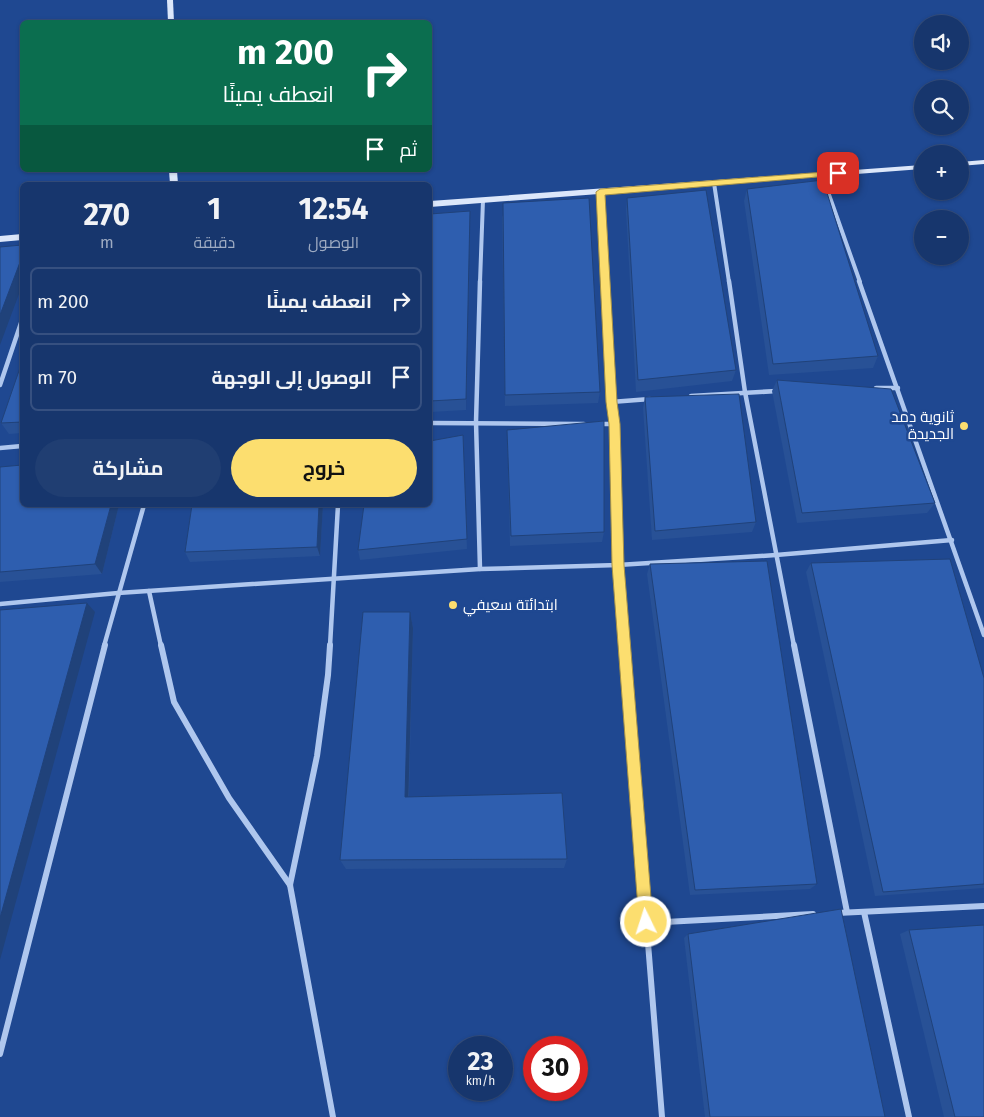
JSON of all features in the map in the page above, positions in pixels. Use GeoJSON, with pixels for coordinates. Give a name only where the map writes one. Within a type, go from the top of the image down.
{"type":"FeatureCollection","features":[{"type":"Feature","properties":{"kind":"main road"},"geometry":{"type":"LineString","coordinates":[[170,0],[171,20]]}},
{"type":"Feature","properties":{"kind":"main road"},"geometry":{"type":"LineString","coordinates":[[969,163],[984,162]]}},
{"type":"Feature","properties":{"kind":"main road"},"geometry":{"type":"LineString","coordinates":[[432,204],[914,168]]}},
{"type":"Feature","properties":{"kind":"main road"},"geometry":{"type":"LineString","coordinates":[[0,239],[20,237]]}},
{"type":"Feature","properties":{"kind":"street"},"geometry":{"type":"LineString","coordinates":[[822,175],[984,635]]}},
{"type":"Feature","properties":{"kind":"street"},"geometry":{"type":"LineString","coordinates":[[714,183],[745,392],[833,849],[847,912]]}},
{"type":"Feature","properties":{"kind":"street"},"geometry":{"type":"LineString","coordinates":[[600,192],[614,424],[618,565],[662,1117]]}},
{"type":"Feature","properties":{"kind":"street"},"geometry":{"type":"LineString","coordinates":[[480,569],[476,422],[483,200]]}},
{"type":"Feature","properties":{"kind":"street"},"geometry":{"type":"LineString","coordinates":[[0,384],[20,326]]}},
{"type":"Feature","properties":{"kind":"street"},"geometry":{"type":"LineString","coordinates":[[869,388],[898,388]]}},
{"type":"Feature","properties":{"kind":"street"},"geometry":{"type":"LineString","coordinates":[[688,396],[782,391]]}},
{"type":"Feature","properties":{"kind":"street"},"geometry":{"type":"LineString","coordinates":[[612,402],[659,398]]}},
{"type":"Feature","properties":{"kind":"street"},"geometry":{"type":"LineString","coordinates":[[432,423],[614,424]]}},
{"type":"Feature","properties":{"kind":"street"},"geometry":{"type":"LineString","coordinates":[[0,448],[20,446]]}},
{"type":"Feature","properties":{"kind":"street"},"geometry":{"type":"LineString","coordinates":[[0,1054],[118,593],[143,507]]}},
{"type":"Feature","properties":{"kind":"street"},"geometry":{"type":"LineString","coordinates":[[333,1117],[290,885],[317,756],[328,675],[332,579],[338,507]]}},
{"type":"Feature","properties":{"kind":"street"},"geometry":{"type":"LineString","coordinates":[[0,604],[118,593],[480,569],[618,565],[776,555],[952,540]]}},
{"type":"Feature","properties":{"kind":"street"},"geometry":{"type":"LineString","coordinates":[[149,591],[174,702],[228,798],[290,885]]}},
{"type":"Feature","properties":{"kind":"street"},"geometry":{"type":"LineString","coordinates":[[833,914],[984,906]]}},
{"type":"Feature","properties":{"kind":"street"},"geometry":{"type":"LineString","coordinates":[[864,912],[909,1117]]}},
{"type":"Feature","properties":{"kind":"street"},"geometry":{"type":"LineString","coordinates":[[646,922],[824,914]]}},
{"type":"Feature","properties":{"kind":"building"},"geometry":{"type":"Polygon","coordinates":[[[823,180],[878,356],[773,364],[747,189],[823,180]]]}},
{"type":"Feature","properties":{"kind":"building"},"geometry":{"type":"Polygon","coordinates":[[[706,190],[736,370],[638,380],[627,198],[706,190]]]}},
{"type":"Feature","properties":{"kind":"building"},"geometry":{"type":"Polygon","coordinates":[[[589,198],[600,392],[505,395],[503,203],[589,198]]]}},
{"type":"Feature","properties":{"kind":"building"},"geometry":{"type":"Polygon","coordinates":[[[470,211],[466,399],[432,401],[432,214],[470,211]]]}},
{"type":"Feature","properties":{"kind":"building"},"geometry":{"type":"Polygon","coordinates":[[[20,245],[20,262],[0,315],[0,247],[20,245]]]}},
{"type":"Feature","properties":{"kind":"building"},"geometry":{"type":"Polygon","coordinates":[[[20,368],[20,422],[1,423],[20,368]]]}},
{"type":"Feature","properties":{"kind":"building"},"geometry":{"type":"Polygon","coordinates":[[[777,380],[891,389],[935,503],[802,513],[777,380]]]}},
{"type":"Feature","properties":{"kind":"building"},"geometry":{"type":"Polygon","coordinates":[[[739,394],[756,522],[655,531],[645,397],[739,394]]]}},
{"type":"Feature","properties":{"kind":"building"},"geometry":{"type":"Polygon","coordinates":[[[604,421],[604,532],[511,536],[507,430],[604,421]]]}},
{"type":"Feature","properties":{"kind":"building"},"geometry":{"type":"Polygon","coordinates":[[[463,435],[467,539],[358,550],[364,507],[432,507],[432,441],[463,435]]]}},
{"type":"Feature","properties":{"kind":"building"},"geometry":{"type":"Polygon","coordinates":[[[20,465],[20,507],[110,507],[95,564],[0,572],[0,467],[20,465]]]}},
{"type":"Feature","properties":{"kind":"building"},"geometry":{"type":"Polygon","coordinates":[[[192,507],[319,507],[317,547],[185,552],[192,507]]]}},
{"type":"Feature","properties":{"kind":"building"},"geometry":{"type":"Polygon","coordinates":[[[950,559],[984,678],[984,884],[883,892],[811,563],[950,559]]]}},
{"type":"Feature","properties":{"kind":"building"},"geometry":{"type":"Polygon","coordinates":[[[767,561],[817,884],[695,890],[650,564],[767,561]]]}},
{"type":"Feature","properties":{"kind":"building"},"geometry":{"type":"Polygon","coordinates":[[[87,603],[0,918],[0,610],[87,603]]]}},
{"type":"Feature","properties":{"kind":"building"},"geometry":{"type":"Polygon","coordinates":[[[363,612],[410,612],[405,797],[562,793],[567,859],[340,860],[363,612]]]}},
{"type":"Feature","properties":{"kind":"building"},"geometry":{"type":"Polygon","coordinates":[[[841,909],[885,1117],[710,1117],[688,934],[841,909]]]}},
{"type":"Feature","properties":{"kind":"building"},"geometry":{"type":"Polygon","coordinates":[[[984,925],[984,1117],[955,1117],[909,930],[984,925]]]}},
{"type":"Feature","properties":{"kind":"place","name":"ثانوية دمد الجديدة"},"geometry":{"type":"Point","coordinates":[964,426]}},
{"type":"Feature","properties":{"kind":"place","name":"ابتدائتة سعيفي"},"geometry":{"type":"Point","coordinates":[453,605]}},
{"type":"Feature","properties":{"kind":"route"},"geometry":{"type":"LineString","coordinates":[[646,922],[618,565],[614,424],[600,192],[838,173]]}}]}
